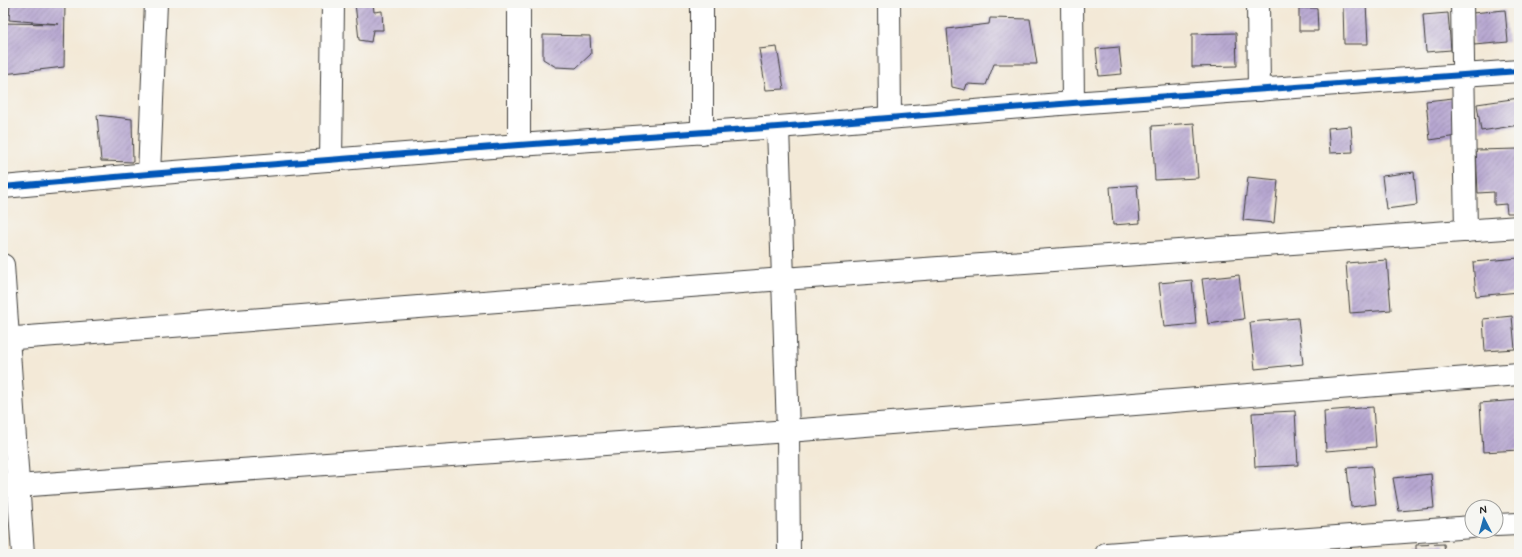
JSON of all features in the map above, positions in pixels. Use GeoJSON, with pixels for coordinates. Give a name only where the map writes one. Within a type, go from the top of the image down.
{"type":"FeatureCollection","features":[{"type":"Feature","properties":{"kind":"street"},"geometry":{"type":"LineString","coordinates":[[149,174],[156,3]]}},
{"type":"Feature","properties":{"kind":"street"},"geometry":{"type":"LineString","coordinates":[[331,160],[333,3]]}},
{"type":"Feature","properties":{"kind":"street"},"geometry":{"type":"LineString","coordinates":[[519,3],[519,145]]}},
{"type":"Feature","properties":{"kind":"street"},"geometry":{"type":"LineString","coordinates":[[702,3],[702,133]]}},
{"type":"Feature","properties":{"kind":"street"},"geometry":{"type":"LineString","coordinates":[[889,3],[890,117]]}},
{"type":"Feature","properties":{"kind":"street"},"geometry":{"type":"LineString","coordinates":[[1072,3],[1073,103]]}},
{"type":"Feature","properties":{"kind":"street"},"geometry":{"type":"LineString","coordinates":[[1258,3],[1259,90]]}},
{"type":"Feature","properties":{"kind":"street"},"geometry":{"type":"LineString","coordinates":[[1462,3],[1462,75],[1466,231]]}},
{"type":"Feature","properties":{"kind":"street"},"geometry":{"type":"LineString","coordinates":[[3,188],[149,174],[519,145],[778,128],[890,117],[1519,71]]}},
{"type":"Feature","properties":{"kind":"street"},"geometry":{"type":"LineString","coordinates":[[778,128],[788,431],[789,554]]}},
{"type":"Feature","properties":{"kind":"street"},"geometry":{"type":"LineString","coordinates":[[6,339],[783,279],[1519,227]]}},
{"type":"Feature","properties":{"kind":"street"},"geometry":{"type":"LineString","coordinates":[[3,265],[10,486],[24,554]]}},
{"type":"Feature","properties":{"kind":"street"},"geometry":{"type":"LineString","coordinates":[[10,486],[788,431],[1519,374]]}},
{"type":"Feature","properties":{"kind":"street"},"geometry":{"type":"LineString","coordinates":[[1504,525],[1519,524]]}},
{"type":"Feature","properties":{"kind":"street"},"geometry":{"type":"LineString","coordinates":[[1106,554],[1464,528]]}},
{"type":"Feature","properties":{"kind":"building"},"geometry":{"type":"Polygon","coordinates":[[[10,3],[65,3],[64,67],[4,74],[3,23],[59,24],[9,20],[10,3]]]}},
{"type":"Feature","properties":{"kind":"building"},"geometry":{"type":"Polygon","coordinates":[[[355,3],[373,3],[374,12],[382,11],[383,30],[373,30],[371,42],[359,40],[355,3]]]}},
{"type":"Feature","properties":{"kind":"building"},"geometry":{"type":"Polygon","coordinates":[[[466,3],[488,3],[488,4],[467,6],[466,3]]]}},
{"type":"Feature","properties":{"kind":"building"},"geometry":{"type":"Polygon","coordinates":[[[1366,3],[1368,44],[1344,44],[1343,4],[1366,3]]]}},
{"type":"Feature","properties":{"kind":"building"},"geometry":{"type":"Polygon","coordinates":[[[1299,8],[1317,8],[1318,31],[1299,31],[1299,8]]]}},
{"type":"Feature","properties":{"kind":"building"},"geometry":{"type":"Polygon","coordinates":[[[1505,10],[1508,42],[1474,45],[1472,13],[1505,10]]]}},
{"type":"Feature","properties":{"kind":"building"},"geometry":{"type":"Polygon","coordinates":[[[1448,13],[1451,50],[1426,52],[1423,15],[1448,13]]]}},
{"type":"Feature","properties":{"kind":"building"},"geometry":{"type":"Polygon","coordinates":[[[990,18],[1030,19],[1037,64],[994,64],[986,85],[967,84],[965,90],[952,87],[947,29],[989,24],[990,18]]]}},
{"type":"Feature","properties":{"kind":"building"},"geometry":{"type":"Polygon","coordinates":[[[1236,33],[1237,66],[1192,67],[1192,34],[1236,33]]]}},
{"type":"Feature","properties":{"kind":"building"},"geometry":{"type":"Polygon","coordinates":[[[543,35],[590,36],[591,54],[576,68],[556,67],[543,59],[543,35]]]}},
{"type":"Feature","properties":{"kind":"building"},"geometry":{"type":"Polygon","coordinates":[[[777,47],[784,89],[766,90],[759,49],[777,47]]]}},
{"type":"Feature","properties":{"kind":"building"},"geometry":{"type":"Polygon","coordinates":[[[1119,47],[1122,74],[1099,76],[1096,49],[1119,47]]]}},
{"type":"Feature","properties":{"kind":"building"},"geometry":{"type":"Polygon","coordinates":[[[1453,98],[1457,136],[1430,140],[1426,101],[1453,98]]]}},
{"type":"Feature","properties":{"kind":"building"},"geometry":{"type":"Polygon","coordinates":[[[1519,98],[1519,125],[1481,131],[1477,104],[1519,98]]]}},
{"type":"Feature","properties":{"kind":"building"},"geometry":{"type":"Polygon","coordinates":[[[97,115],[132,119],[133,162],[101,161],[97,115]]]}},
{"type":"Feature","properties":{"kind":"building"},"geometry":{"type":"Polygon","coordinates":[[[1194,123],[1198,178],[1155,180],[1152,126],[1194,123]]]}},
{"type":"Feature","properties":{"kind":"building"},"geometry":{"type":"Polygon","coordinates":[[[1351,126],[1353,152],[1330,153],[1328,128],[1351,126]]]}},
{"type":"Feature","properties":{"kind":"building"},"geometry":{"type":"Polygon","coordinates":[[[1519,149],[1519,213],[1507,213],[1506,204],[1494,205],[1494,192],[1478,193],[1476,150],[1519,149]]]}},
{"type":"Feature","properties":{"kind":"building"},"geometry":{"type":"Polygon","coordinates":[[[1414,172],[1417,205],[1386,209],[1382,176],[1414,172]]]}},
{"type":"Feature","properties":{"kind":"building"},"geometry":{"type":"Polygon","coordinates":[[[1248,177],[1278,180],[1274,223],[1243,220],[1248,177]]]}},
{"type":"Feature","properties":{"kind":"building"},"geometry":{"type":"Polygon","coordinates":[[[1137,185],[1140,223],[1113,225],[1110,187],[1137,185]]]}},
{"type":"Feature","properties":{"kind":"building"},"geometry":{"type":"Polygon","coordinates":[[[1519,258],[1519,292],[1476,296],[1473,262],[1519,258]]]}},
{"type":"Feature","properties":{"kind":"building"},"geometry":{"type":"Polygon","coordinates":[[[1387,260],[1391,310],[1350,313],[1346,263],[1387,260]]]}},
{"type":"Feature","properties":{"kind":"building"},"geometry":{"type":"Polygon","coordinates":[[[1239,275],[1244,319],[1208,324],[1202,279],[1239,275]]]}},
{"type":"Feature","properties":{"kind":"building"},"geometry":{"type":"Polygon","coordinates":[[[1192,280],[1196,324],[1164,327],[1159,283],[1192,280]]]}},
{"type":"Feature","properties":{"kind":"building"},"geometry":{"type":"Polygon","coordinates":[[[1512,316],[1515,349],[1485,351],[1483,319],[1512,316]]]}},
{"type":"Feature","properties":{"kind":"building"},"geometry":{"type":"Polygon","coordinates":[[[1298,318],[1303,364],[1255,369],[1250,322],[1298,318]]]}},
{"type":"Feature","properties":{"kind":"building"},"geometry":{"type":"Polygon","coordinates":[[[1519,400],[1519,450],[1483,452],[1480,403],[1519,400]]]}},
{"type":"Feature","properties":{"kind":"building"},"geometry":{"type":"Polygon","coordinates":[[[1373,407],[1376,447],[1326,451],[1324,411],[1373,407]]]}},
{"type":"Feature","properties":{"kind":"building"},"geometry":{"type":"Polygon","coordinates":[[[1295,411],[1298,465],[1255,467],[1252,413],[1295,411]]]}},
{"type":"Feature","properties":{"kind":"building"},"geometry":{"type":"Polygon","coordinates":[[[1372,466],[1376,504],[1351,507],[1347,468],[1372,466]]]}},
{"type":"Feature","properties":{"kind":"building"},"geometry":{"type":"Polygon","coordinates":[[[1431,474],[1434,508],[1399,511],[1393,478],[1431,474]]]}},
{"type":"Feature","properties":{"kind":"building"},"geometry":{"type":"Polygon","coordinates":[[[1444,544],[1445,554],[1416,554],[1416,545],[1444,544]]]}},
{"type":"Feature","properties":{"kind":"cycle path"},"geometry":{"type":"LineString","coordinates":[[3,187],[519,145],[1519,71]]}}]}
